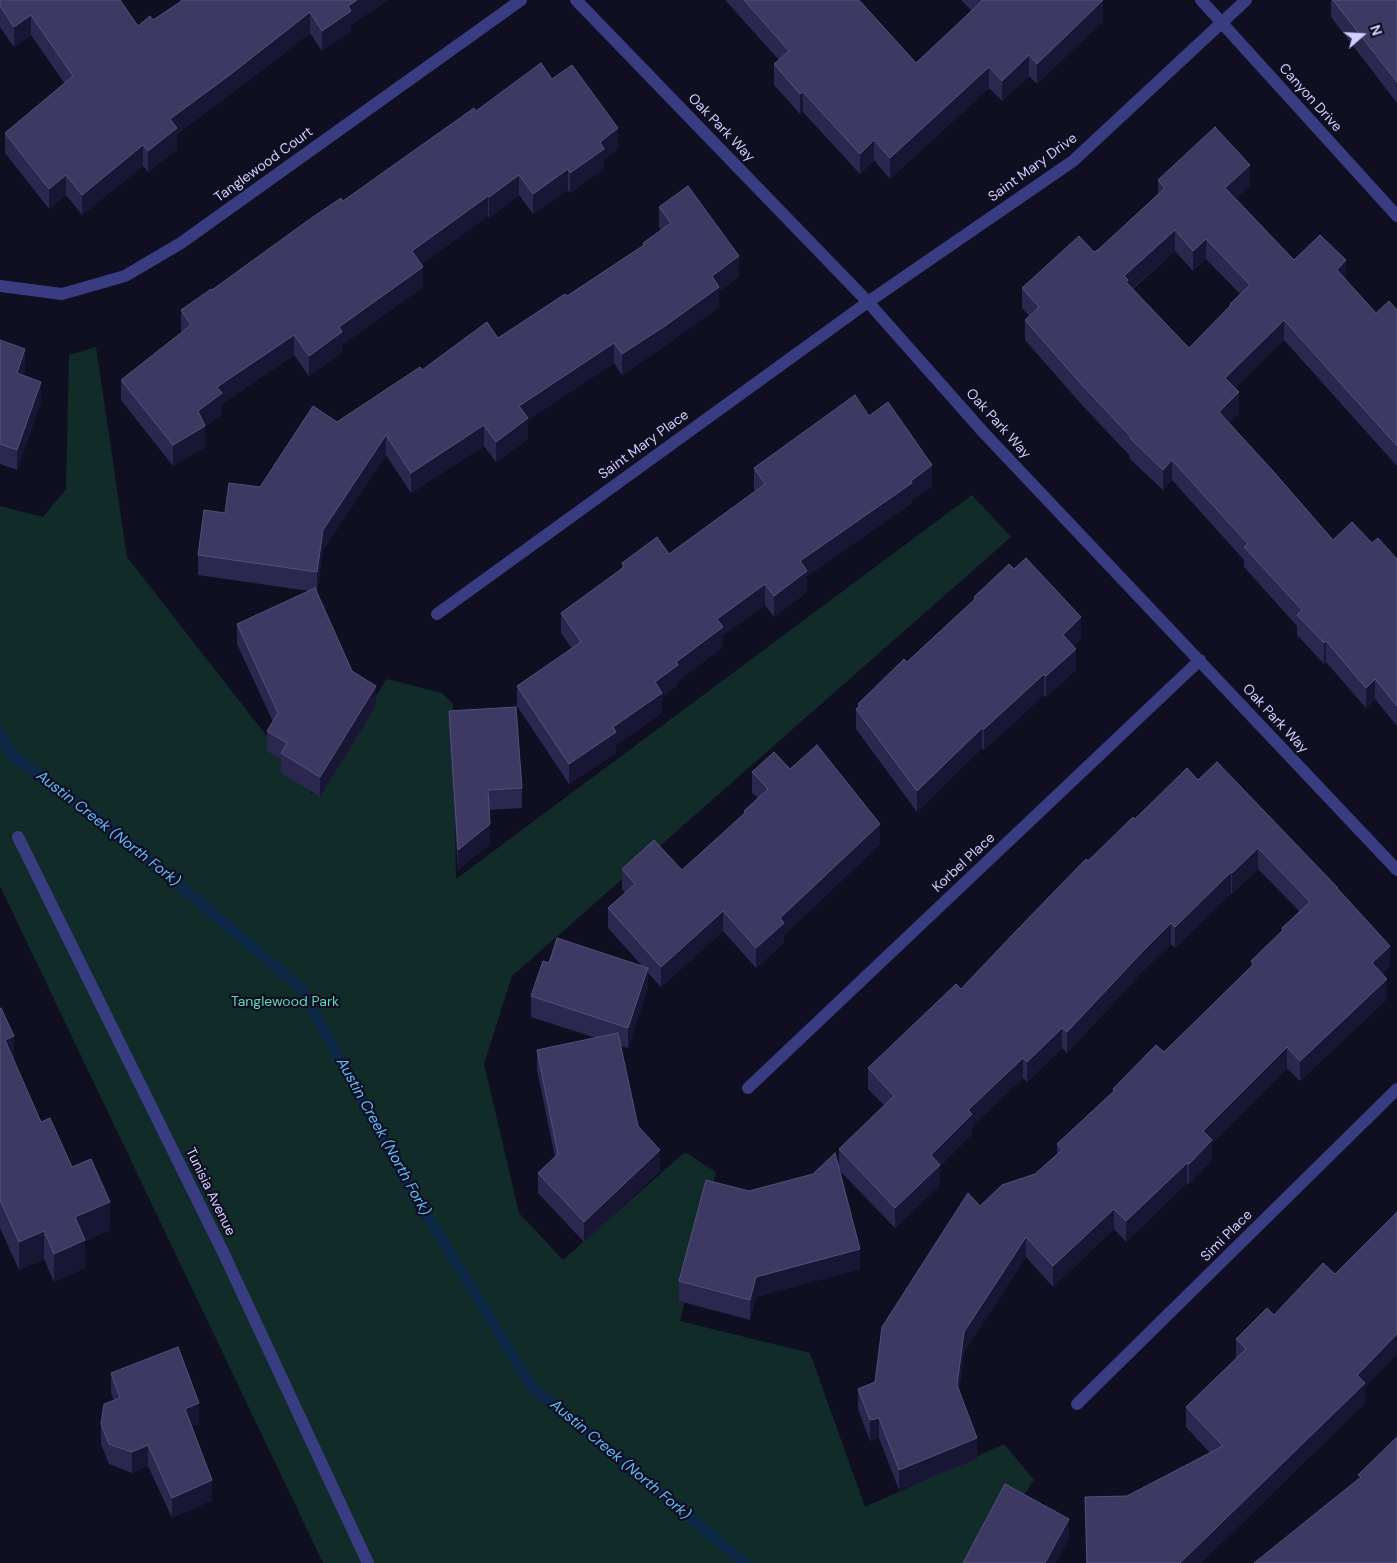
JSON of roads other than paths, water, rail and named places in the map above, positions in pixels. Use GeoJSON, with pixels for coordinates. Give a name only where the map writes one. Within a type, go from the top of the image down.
{"type":"FeatureCollection","features":[{"type":"Feature","properties":{"kind":"street","name":"Tanglewood Court"},"geometry":{"type":"LineString","coordinates":[[0,286],[62,294],[126,276],[181,243],[521,0]]}},
{"type":"Feature","properties":{"kind":"street","name":"Oak Park Way"},"geometry":{"type":"LineString","coordinates":[[576,0],[868,302],[984,433],[1397,870]]}},
{"type":"Feature","properties":{"kind":"street","name":"Canyon Drive"},"geometry":{"type":"LineString","coordinates":[[1201,0],[1397,216]]}},
{"type":"Feature","properties":{"kind":"street","name":"Saint Mary Drive"},"geometry":{"type":"LineString","coordinates":[[868,302],[1073,161],[1246,0]]}},
{"type":"Feature","properties":{"kind":"street","name":"Saint Mary Place"},"geometry":{"type":"LineString","coordinates":[[437,614],[868,302]]}},
{"type":"Feature","properties":{"kind":"street","name":"Korbel Place"},"geometry":{"type":"LineString","coordinates":[[748,1088],[1200,660]]}},
{"type":"Feature","properties":{"kind":"street","name":"Tunisia Avenue"},"geometry":{"type":"LineString","coordinates":[[18,837],[223,1252],[368,1563]]}},
{"type":"Feature","properties":{"kind":"street","name":"Simi Place"},"geometry":{"type":"LineString","coordinates":[[1077,1404],[1397,1089]]}},
{"type":"Feature","properties":{"kind":"waterway","name":"Austin Creek (North Fork)"},"geometry":{"type":"LineString","coordinates":[[0,732],[12,755],[131,844],[301,988],[402,1174],[532,1387],[745,1563]]}},
{"type":"Feature","properties":{"kind":"park label","name":"Tanglewood Park"},"geometry":{"type":"Point","coordinates":[285,1002]}}]}
